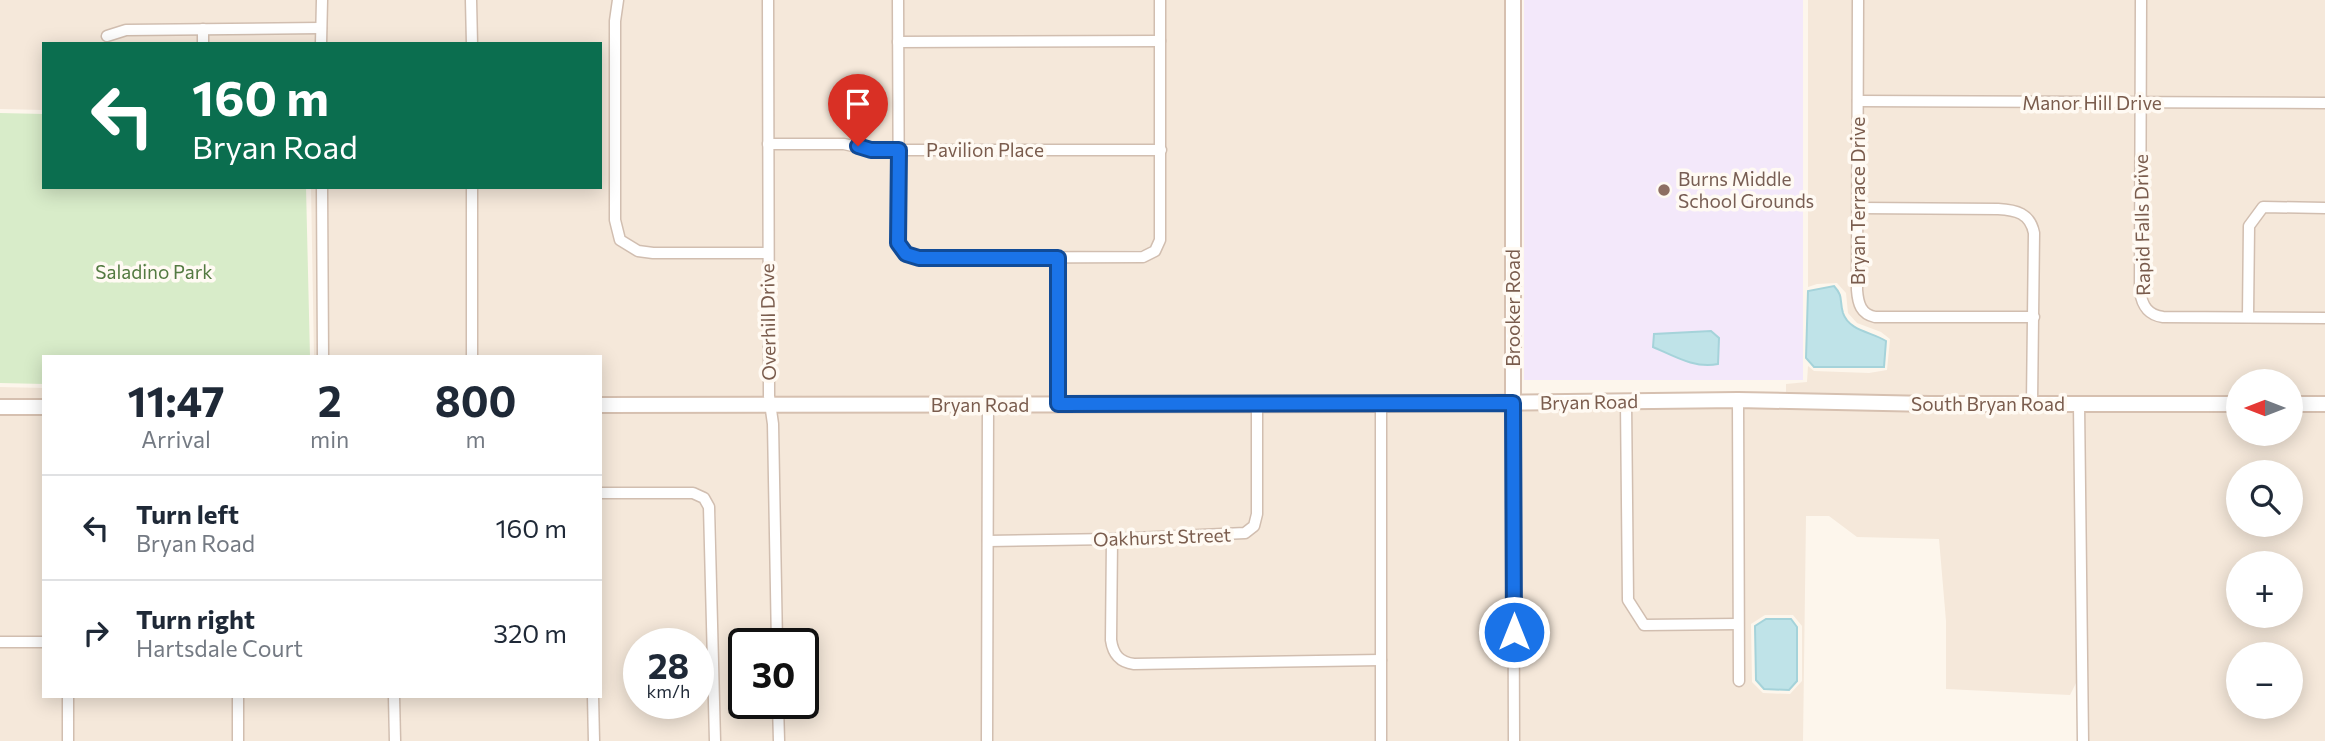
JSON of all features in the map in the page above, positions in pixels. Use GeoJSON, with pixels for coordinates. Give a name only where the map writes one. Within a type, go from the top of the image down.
{"type":"FeatureCollection","features":[{"type":"Feature","properties":{"kind":"street"},"geometry":{"type":"LineString","coordinates":[[321,42],[322,0]]}},
{"type":"Feature","properties":{"kind":"street"},"geometry":{"type":"LineString","coordinates":[[471,0],[471,42]]}},
{"type":"Feature","properties":{"kind":"street"},"geometry":{"type":"LineString","coordinates":[[618,0],[615,21],[615,220],[620,240],[638,251],[653,253],[767,253]]}},
{"type":"Feature","properties":{"kind":"street","name":"Overhill Drive"},"geometry":{"type":"LineString","coordinates":[[768,0],[769,404],[774,424],[777,628]]}},
{"type":"Feature","properties":{"kind":"street"},"geometry":{"type":"LineString","coordinates":[[898,0],[898,243],[906,254],[919,258],[1143,257],[1156,251],[1160,240],[1160,0]]}},
{"type":"Feature","properties":{"kind":"street","name":"Brooker Road"},"geometry":{"type":"LineString","coordinates":[[1513,0],[1514,741]]}},
{"type":"Feature","properties":{"kind":"street","name":"Bryan Terrace Drive"},"geometry":{"type":"LineString","coordinates":[[1858,0],[1857,301],[1868,316],[2034,317]]}},
{"type":"Feature","properties":{"kind":"street","name":"Rapid Falls Drive"},"geometry":{"type":"LineString","coordinates":[[2141,0],[2140,291],[2144,307],[2155,316],[2163,317],[2325,318]]}},
{"type":"Feature","properties":{"kind":"street"},"geometry":{"type":"LineString","coordinates":[[107,36],[125,30],[321,28]]}},
{"type":"Feature","properties":{"kind":"street"},"geometry":{"type":"LineString","coordinates":[[203,29],[203,42]]}},
{"type":"Feature","properties":{"kind":"street"},"geometry":{"type":"LineString","coordinates":[[898,42],[1160,41]]}},
{"type":"Feature","properties":{"kind":"street","name":"Manor Hill Drive"},"geometry":{"type":"LineString","coordinates":[[1858,101],[2325,103]]}},
{"type":"Feature","properties":{"kind":"street","name":"Pavilion Place"},"geometry":{"type":"LineString","coordinates":[[768,144],[844,144],[871,150],[1161,150]]}},
{"type":"Feature","properties":{"kind":"street"},"geometry":{"type":"LineString","coordinates":[[322,189],[323,355]]}},
{"type":"Feature","properties":{"kind":"street"},"geometry":{"type":"LineString","coordinates":[[472,189],[472,355]]}},
{"type":"Feature","properties":{"kind":"street"},"geometry":{"type":"LineString","coordinates":[[2248,317],[2249,226],[2263,207],[2325,208]]}},
{"type":"Feature","properties":{"kind":"street"},"geometry":{"type":"LineString","coordinates":[[1859,208],[1998,209],[2021,212],[2030,221],[2033,229],[2034,317],[2032,403]]}},
{"type":"Feature","properties":{"kind":"street"},"geometry":{"type":"LineString","coordinates":[[1058,258],[1058,404]]}},
{"type":"Feature","properties":{"kind":"street"},"geometry":{"type":"LineString","coordinates":[[1738,400],[1739,681]]}},
{"type":"Feature","properties":{"kind":"street","name":"Bryan Road"},"geometry":{"type":"LineString","coordinates":[[602,405],[1381,404],[1738,400]]}},
{"type":"Feature","properties":{"kind":"street","name":"South Bryan Road"},"geometry":{"type":"LineString","coordinates":[[1738,400],[1930,404],[2226,404]]}},
{"type":"Feature","properties":{"kind":"street"},"geometry":{"type":"LineString","coordinates":[[1626,402],[1628,600],[1644,625],[1738,624]]}},
{"type":"Feature","properties":{"kind":"street","name":"Oakhurst Street"},"geometry":{"type":"LineString","coordinates":[[988,541],[1238,534],[1250,530],[1257,514],[1257,404]]}},
{"type":"Feature","properties":{"kind":"street"},"geometry":{"type":"LineString","coordinates":[[1381,404],[1381,741]]}},
{"type":"Feature","properties":{"kind":"street"},"geometry":{"type":"LineString","coordinates":[[2079,404],[2083,741]]}},
{"type":"Feature","properties":{"kind":"street"},"geometry":{"type":"LineString","coordinates":[[2303,404],[2325,404]]}},
{"type":"Feature","properties":{"kind":"street"},"geometry":{"type":"LineString","coordinates":[[987,741],[988,405]]}},
{"type":"Feature","properties":{"kind":"street"},"geometry":{"type":"LineString","coordinates":[[0,407],[42,407]]}},
{"type":"Feature","properties":{"kind":"street"},"geometry":{"type":"LineString","coordinates":[[602,492],[693,493],[704,498],[709,507],[715,741]]}},
{"type":"Feature","properties":{"kind":"street"},"geometry":{"type":"LineString","coordinates":[[1112,539],[1111,640],[1115,654],[1123,662],[1381,660]]}},
{"type":"Feature","properties":{"kind":"street"},"geometry":{"type":"LineString","coordinates":[[0,642],[42,642]]}},
{"type":"Feature","properties":{"kind":"street"},"geometry":{"type":"LineString","coordinates":[[68,698],[68,741]]}},
{"type":"Feature","properties":{"kind":"street"},"geometry":{"type":"LineString","coordinates":[[238,698],[238,741]]}},
{"type":"Feature","properties":{"kind":"street"},"geometry":{"type":"LineString","coordinates":[[394,698],[395,741]]}},
{"type":"Feature","properties":{"kind":"street"},"geometry":{"type":"LineString","coordinates":[[593,698],[594,741]]}},
{"type":"Feature","properties":{"kind":"street"},"geometry":{"type":"LineString","coordinates":[[778,719],[779,741]]}},
{"type":"Feature","properties":{"kind":"shaded area"},"geometry":{"type":"Polygon","coordinates":[[[0,0],[316,0],[316,23],[125,25],[100,34],[104,42],[42,42],[42,110],[0,109],[0,0]]]}},
{"type":"Feature","properties":{"kind":"shaded area"},"geometry":{"type":"Polygon","coordinates":[[[327,0],[466,0],[466,42],[327,42],[327,0]]]}},
{"type":"Feature","properties":{"kind":"shaded area"},"geometry":{"type":"Polygon","coordinates":[[[477,0],[612,0],[609,21],[609,220],[615,241],[637,256],[762,258],[763,399],[602,400],[602,355],[478,355],[477,189],[602,189],[602,42],[477,42],[477,0]]]}},
{"type":"Feature","properties":{"kind":"shaded area"},"geometry":{"type":"Polygon","coordinates":[[[623,0],[763,0],[762,248],[640,247],[625,237],[620,220],[620,22],[623,0]]]}},
{"type":"Feature","properties":{"kind":"shaded area"},"geometry":{"type":"Polygon","coordinates":[[[774,0],[893,0],[893,145],[871,145],[844,139],[773,139],[774,0]]]}},
{"type":"Feature","properties":{"kind":"shaded area"},"geometry":{"type":"Polygon","coordinates":[[[904,0],[1155,0],[1155,36],[904,37],[904,0]]]}},
{"type":"Feature","properties":{"kind":"shaded area"},"geometry":{"type":"Polygon","coordinates":[[[1166,0],[1507,0],[1507,398],[1063,400],[1063,263],[1145,261],[1160,254],[1166,242],[1166,0]]]}},
{"type":"Feature","properties":{"kind":"shaded area","name":"Burns Middle School Grounds"},"geometry":{"type":"Polygon","coordinates":[[[1524,0],[1803,0],[1803,380],[1524,380],[1524,0]]]}},
{"type":"Feature","properties":{"kind":"shaded area"},"geometry":{"type":"Polygon","coordinates":[[[1808,0],[1853,0],[1851,290],[1855,309],[1867,320],[1875,322],[2028,322],[2026,398],[1786,394],[1786,384],[1807,382],[1808,366],[1814,371],[1869,373],[1887,370],[1890,339],[1881,332],[1857,323],[1848,313],[1846,293],[1837,283],[1808,287],[1808,0]]]}},
{"type":"Feature","properties":{"kind":"shaded area"},"geometry":{"type":"Polygon","coordinates":[[[1864,0],[2135,0],[2136,98],[1864,96],[1864,0]]]}},
{"type":"Feature","properties":{"kind":"shaded area"},"geometry":{"type":"Polygon","coordinates":[[[2146,0],[2325,0],[2325,98],[2147,98],[2146,0]]]}},
{"type":"Feature","properties":{"kind":"shaded area"},"geometry":{"type":"Polygon","coordinates":[[[316,33],[316,42],[208,42],[208,34],[316,33]]]}},
{"type":"Feature","properties":{"kind":"shaded area"},"geometry":{"type":"Polygon","coordinates":[[[197,34],[197,42],[104,42],[127,35],[197,34]]]}},
{"type":"Feature","properties":{"kind":"shaded area"},"geometry":{"type":"Polygon","coordinates":[[[1155,46],[1155,145],[904,145],[904,47],[1155,46]]]}},
{"type":"Feature","properties":{"kind":"shaded area"},"geometry":{"type":"Polygon","coordinates":[[[1864,106],[2136,108],[2135,291],[2139,309],[2152,320],[2163,322],[2325,322],[2325,399],[2303,399],[2303,369],[2226,369],[2226,399],[2037,398],[2039,233],[2035,218],[2023,208],[2009,204],[1864,203],[1864,106]]]}},
{"type":"Feature","properties":{"kind":"shaded area"},"geometry":{"type":"Polygon","coordinates":[[[2147,108],[2325,108],[2325,203],[2263,202],[2258,205],[2244,226],[2243,312],[2164,312],[2157,311],[2149,304],[2146,291],[2147,108]]]}},
{"type":"Feature","properties":{"kind":"shaded area"},"geometry":{"type":"Polygon","coordinates":[[[773,149],[844,149],[893,155],[893,243],[898,253],[910,261],[1052,263],[1052,400],[774,399],[773,149]]]}},
{"type":"Feature","properties":{"kind":"shaded area"},"geometry":{"type":"Polygon","coordinates":[[[1155,154],[1155,240],[1147,250],[920,253],[910,250],[904,242],[904,155],[1155,154]]]}},
{"type":"Feature","properties":{"kind":"shaded area"},"geometry":{"type":"Polygon","coordinates":[[[311,189],[317,189],[318,355],[314,355],[311,189]]]}},
{"type":"Feature","properties":{"kind":"shaded area"},"geometry":{"type":"Polygon","coordinates":[[[328,189],[466,189],[467,355],[329,355],[328,189]]]}},
{"type":"Feature","properties":{"kind":"shaded area"},"geometry":{"type":"Polygon","coordinates":[[[2266,212],[2325,213],[2325,313],[2254,312],[2255,227],[2266,212]]]}},
{"type":"Feature","properties":{"kind":"shaded area"},"geometry":{"type":"Polygon","coordinates":[[[1864,213],[2014,215],[2022,220],[2028,230],[2028,312],[1871,311],[1863,300],[1862,290],[1864,213]]]}},
{"type":"Feature","properties":{"kind":"shaded area"},"geometry":{"type":"Polygon","coordinates":[[[0,387],[42,388],[42,402],[0,402],[0,387]]]}},
{"type":"Feature","properties":{"kind":"shaded area"},"geometry":{"type":"Polygon","coordinates":[[[1733,405],[1733,619],[1647,620],[1634,599],[1631,407],[1733,405]]]}},
{"type":"Feature","properties":{"kind":"shaded area"},"geometry":{"type":"Polygon","coordinates":[[[1744,405],[2074,409],[2077,681],[2070,695],[1946,689],[1946,621],[1939,539],[1857,537],[1829,516],[1806,516],[1803,741],[1520,741],[1519,408],[1620,407],[1624,603],[1639,627],[1644,630],[1733,629],[1734,686],[1744,686],[1744,405]],[[1765,615],[1751,624],[1752,682],[1763,693],[1790,694],[1802,681],[1802,626],[1793,615],[1765,615]]]}},
{"type":"Feature","properties":{"kind":"shaded area"},"geometry":{"type":"Polygon","coordinates":[[[1508,408],[1508,741],[1387,741],[1387,409],[1508,408]]]}},
{"type":"Feature","properties":{"kind":"shaded area"},"geometry":{"type":"Polygon","coordinates":[[[765,409],[768,425],[772,628],[728,628],[728,719],[772,719],[773,741],[720,741],[716,515],[713,502],[705,492],[695,488],[602,488],[602,410],[765,409]]]}},
{"type":"Feature","properties":{"kind":"shaded area"},"geometry":{"type":"Polygon","coordinates":[[[776,409],[982,410],[982,741],[784,741],[783,719],[819,719],[819,628],[783,628],[779,424],[776,409]]]}},
{"type":"Feature","properties":{"kind":"shaded area"},"geometry":{"type":"Polygon","coordinates":[[[1252,409],[1252,514],[1249,524],[1243,528],[993,536],[993,410],[1252,409]]]}},
{"type":"Feature","properties":{"kind":"shaded area"},"geometry":{"type":"Polygon","coordinates":[[[1263,409],[1376,409],[1376,655],[1134,659],[1123,655],[1117,640],[1117,544],[1240,539],[1253,534],[1258,529],[1263,514],[1263,409]]]}},
{"type":"Feature","properties":{"kind":"shaded area"},"geometry":{"type":"Polygon","coordinates":[[[2085,409],[2226,409],[2226,446],[2303,446],[2303,409],[2325,409],[2325,741],[2088,741],[2085,409]]]}},
{"type":"Feature","properties":{"kind":"shaded area"},"geometry":{"type":"Polygon","coordinates":[[[0,412],[42,412],[42,638],[0,637],[0,412]]]}},
{"type":"Feature","properties":{"kind":"shaded area"},"geometry":{"type":"Polygon","coordinates":[[[602,497],[688,497],[695,498],[703,506],[707,628],[623,628],[623,719],[709,719],[709,741],[599,741],[599,698],[602,698],[602,497]]]}},
{"type":"Feature","properties":{"kind":"shaded area"},"geometry":{"type":"Polygon","coordinates":[[[1106,544],[1106,640],[1107,649],[1114,662],[1134,669],[1376,665],[1376,741],[993,741],[993,545],[1106,544]]]}},
{"type":"Feature","properties":{"kind":"shaded area"},"geometry":{"type":"Polygon","coordinates":[[[0,647],[42,647],[42,698],[62,698],[63,741],[0,741],[0,647]]]}},
{"type":"Feature","properties":{"kind":"shaded area"},"geometry":{"type":"Polygon","coordinates":[[[73,698],[232,698],[232,741],[74,741],[73,698]]]}},
{"type":"Feature","properties":{"kind":"shaded area"},"geometry":{"type":"Polygon","coordinates":[[[243,698],[388,698],[389,741],[243,741],[243,698]]]}},
{"type":"Feature","properties":{"kind":"shaded area"},"geometry":{"type":"Polygon","coordinates":[[[399,698],[588,698],[588,741],[401,741],[399,698]]]}},
{"type":"Feature","properties":{"kind":"green space","name":"Saladino Park"},"geometry":{"type":"Polygon","coordinates":[[[0,113],[42,114],[42,189],[306,189],[310,355],[42,355],[42,384],[0,383],[0,113]]]}},
{"type":"Feature","properties":{"kind":"water"},"geometry":{"type":"Polygon","coordinates":[[[1834,286],[1840,296],[1843,313],[1850,324],[1886,341],[1884,367],[1814,367],[1806,358],[1808,291],[1834,286]]]}},
{"type":"Feature","properties":{"kind":"water"},"geometry":{"type":"Polygon","coordinates":[[[1711,331],[1719,338],[1718,364],[1693,363],[1653,347],[1654,334],[1711,331]]]}},
{"type":"Feature","properties":{"kind":"water"},"geometry":{"type":"Polygon","coordinates":[[[1766,619],[1791,619],[1797,627],[1797,681],[1789,690],[1764,689],[1756,680],[1755,626],[1766,619]]]}},
{"type":"Feature","properties":{"kind":"place","name":"Burns Middle School Grounds"},"geometry":{"type":"Point","coordinates":[1664,190]}},
{"type":"Feature","properties":{"kind":"route"},"geometry":{"type":"LineString","coordinates":[[858,146],[871,150],[899,150],[898,243],[906,254],[919,258],[1058,258],[1058,404],[1513,403],[1514,632]]}}]}
